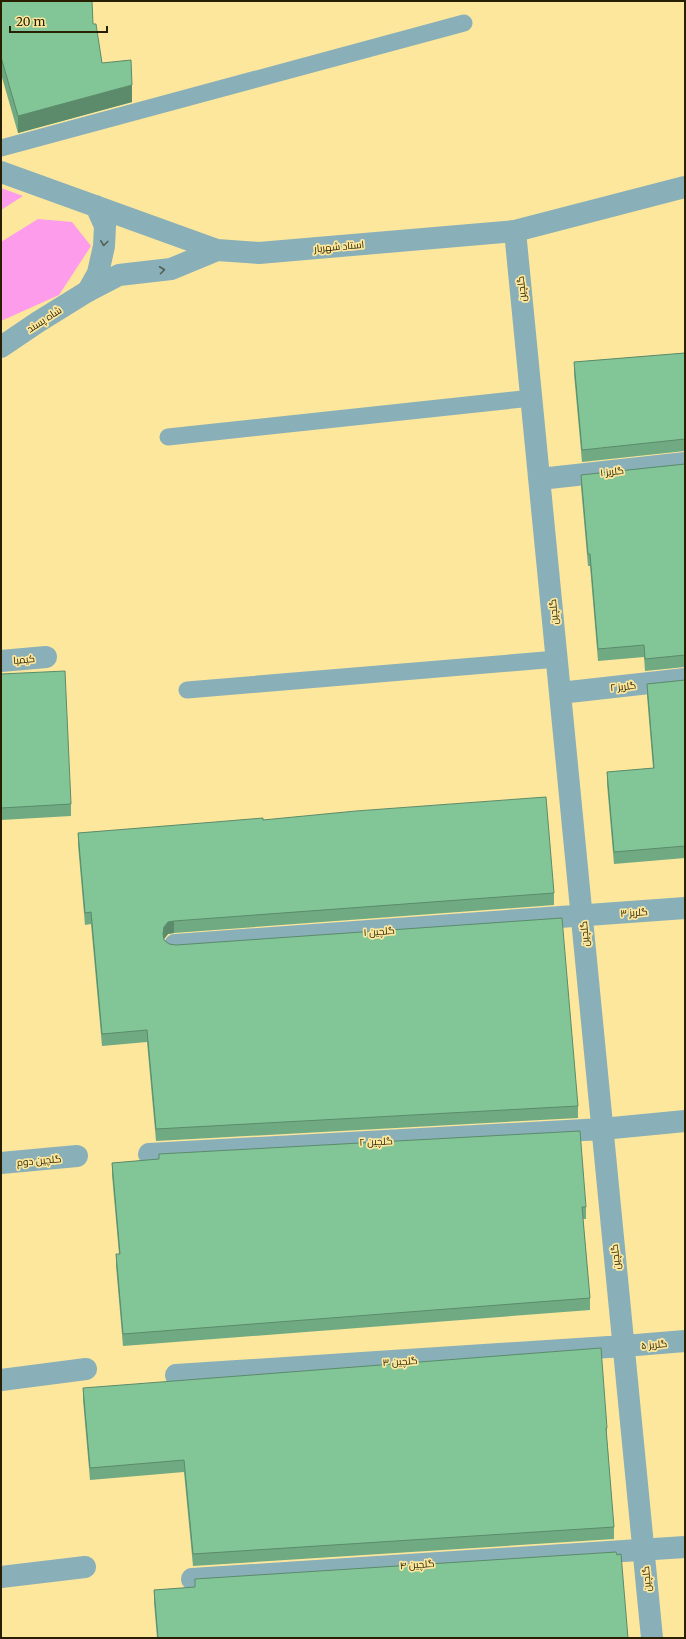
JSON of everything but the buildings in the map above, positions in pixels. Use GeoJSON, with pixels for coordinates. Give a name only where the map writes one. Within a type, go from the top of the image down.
{"type":"FeatureCollection","features":[{"type":"Feature","properties":{"kind":"street","name":"استاد شهریار"},"geometry":{"type":"LineString","coordinates":[[1,172],[217,250],[259,253],[516,231],[685,187]]}},
{"type":"Feature","properties":{"kind":"street"},"geometry":{"type":"LineString","coordinates":[[88,291],[98,273],[104,246],[106,226],[96,206]]}},
{"type":"Feature","properties":{"kind":"street","name":"گلچین"},"geometry":{"type":"LineString","coordinates":[[516,231],[652,1638]]}},
{"type":"Feature","properties":{"kind":"street","name":"شاه پسند"},"geometry":{"type":"LineString","coordinates":[[1,347],[88,291],[119,275],[171,269],[217,250]]}},
{"type":"Feature","properties":{"kind":"street","name":"گلریز ۱"},"geometry":{"type":"LineString","coordinates":[[540,478],[685,463]]}},
{"type":"Feature","properties":{"kind":"street","name":"کیمیا"},"geometry":{"type":"LineString","coordinates":[[1,661],[46,657]]}},
{"type":"Feature","properties":{"kind":"street","name":"گلریز ۲"},"geometry":{"type":"LineString","coordinates":[[560,693],[685,679]]}},
{"type":"Feature","properties":{"kind":"street","name":"گلریز ۳"},"geometry":{"type":"LineString","coordinates":[[582,916],[685,908]]}},
{"type":"Feature","properties":{"kind":"street","name":"گلچین ۱"},"geometry":{"type":"LineString","coordinates":[[175,945],[582,916]]}},
{"type":"Feature","properties":{"kind":"street","name":"گلچین ۲"},"geometry":{"type":"LineString","coordinates":[[149,1154],[602,1129],[685,1121]]}},
{"type":"Feature","properties":{"kind":"street","name":"گلچین دوم"},"geometry":{"type":"LineString","coordinates":[[1,1163],[77,1156]]}},
{"type":"Feature","properties":{"kind":"street","name":"گلریز ۵"},"geometry":{"type":"LineString","coordinates":[[624,1346],[685,1341]]}},
{"type":"Feature","properties":{"kind":"street","name":"گلچین ۳"},"geometry":{"type":"LineString","coordinates":[[176,1375],[624,1346]]}},
{"type":"Feature","properties":{"kind":"street"},"geometry":{"type":"LineString","coordinates":[[1,1380],[86,1369]]}},
{"type":"Feature","properties":{"kind":"street","name":"گلچین ۴"},"geometry":{"type":"LineString","coordinates":[[192,1579],[643,1548],[685,1547]]}},
{"type":"Feature","properties":{"kind":"street"},"geometry":{"type":"LineString","coordinates":[[1,1577],[85,1567]]}},
{"type":"Feature","properties":{"kind":"lane"},"geometry":{"type":"LineString","coordinates":[[1,148],[464,23]]}},
{"type":"Feature","properties":{"kind":"lane"},"geometry":{"type":"LineString","coordinates":[[168,437],[532,398]]}},
{"type":"Feature","properties":{"kind":"lane"},"geometry":{"type":"LineString","coordinates":[[187,690],[557,659]]}},
{"type":"Feature","properties":{"kind":"shaded area"},"geometry":{"type":"Polygon","coordinates":[[[1,188],[23,196],[1,210],[1,188]]]}},
{"type":"Feature","properties":{"kind":"shaded area"},"geometry":{"type":"Polygon","coordinates":[[[38,219],[72,222],[91,246],[59,295],[1,321],[1,242],[38,219]]]}}]}
